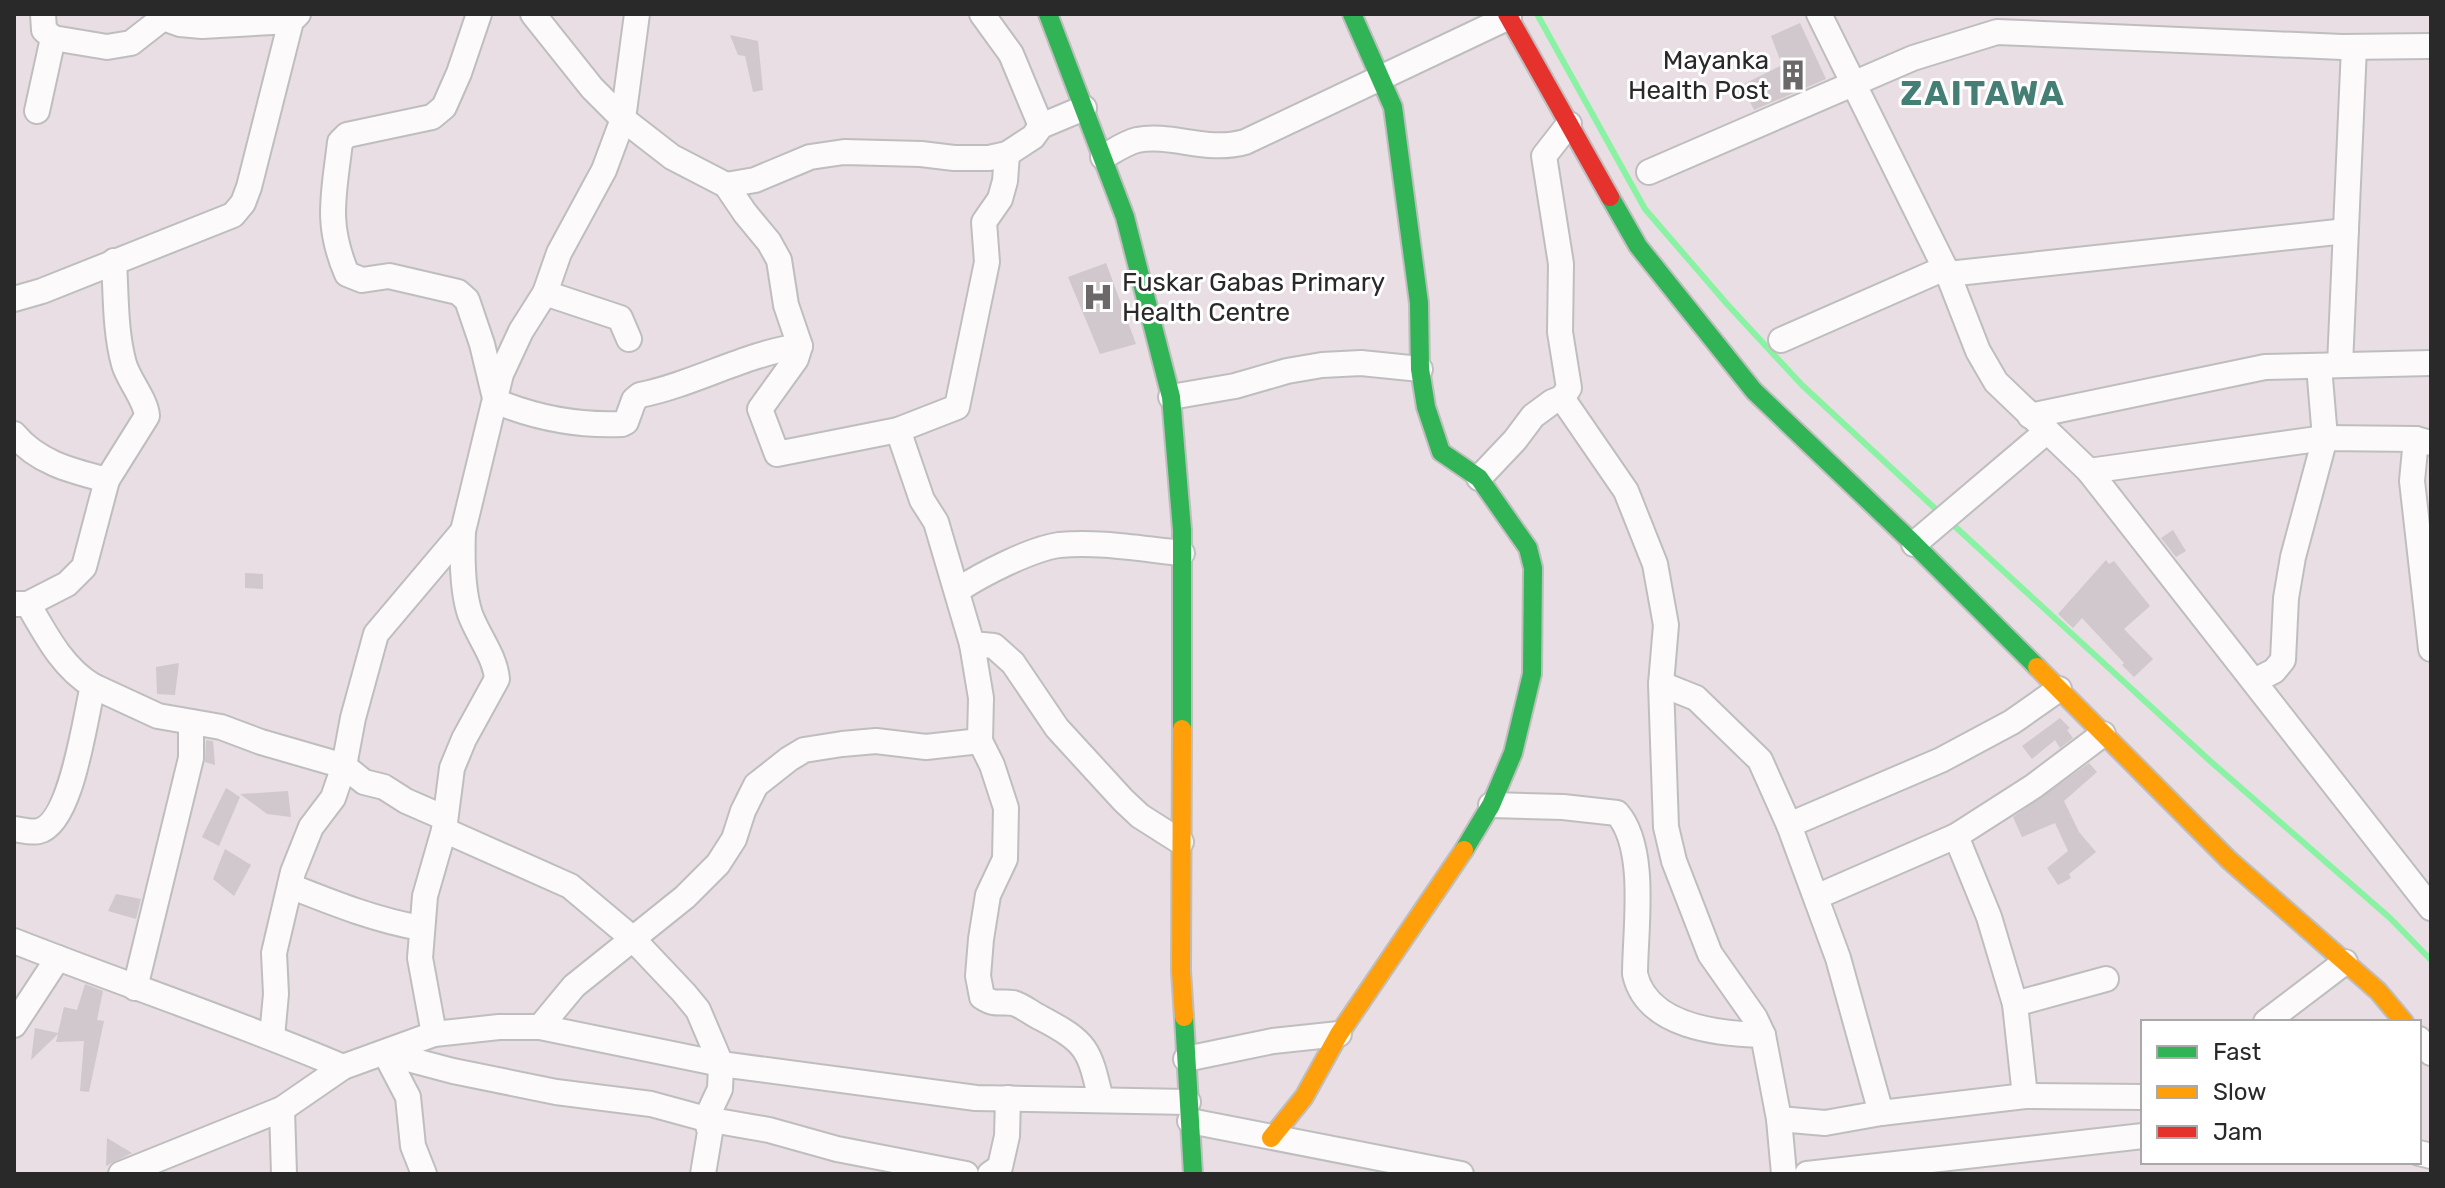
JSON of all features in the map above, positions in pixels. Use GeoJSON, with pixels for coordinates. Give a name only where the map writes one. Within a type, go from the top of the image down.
{"type":"FeatureCollection","features":[{"type":"Feature","properties":{"kind":"street"},"geometry":{"type":"LineString","coordinates":[[14,299],[42,291],[239,210],[249,187],[294,17],[202,26],[180,24],[170,16],[131,43],[97,46],[53,38],[44,30],[43,14]]}},
{"type":"Feature","properties":{"kind":"street"},"geometry":{"type":"LineString","coordinates":[[479,14],[444,107],[432,117],[347,135],[340,142],[331,208],[333,234],[347,274],[362,280],[389,276],[418,281],[458,292],[467,300],[482,344],[495,401]]}},
{"type":"Feature","properties":{"kind":"street"},"geometry":{"type":"LineString","coordinates":[[533,14],[592,88],[623,119],[672,157],[726,185],[779,260],[786,305],[800,346],[796,359],[760,409],[777,454],[898,430],[957,407],[987,262],[984,222],[1000,199],[1007,154]]}},
{"type":"Feature","properties":{"kind":"street"},"geometry":{"type":"LineString","coordinates":[[434,1034],[420,958],[429,875],[445,824],[452,768],[497,679],[496,669],[470,613],[462,556],[463,531],[501,374],[521,331],[545,293],[559,253],[604,170],[623,119],[637,14]]}},
{"type":"Feature","properties":{"kind":"street"},"geometry":{"type":"LineString","coordinates":[[982,14],[1011,54],[1041,126]]}},
{"type":"Feature","properties":{"kind":"street"},"geometry":{"type":"LineString","coordinates":[[1048,14],[1125,217],[1171,397],[1182,553],[1181,971],[1193,1174]]}},
{"type":"Feature","properties":{"kind":"street"},"geometry":{"type":"LineString","coordinates":[[1271,1138],[1304,1097],[1339,1034],[1467,846],[1491,805],[1513,753],[1532,674],[1533,568],[1528,548],[1479,478],[1451,461],[1436,443],[1420,369],[1419,303],[1393,107],[1352,14]]}},
{"type":"Feature","properties":{"kind":"street"},"geometry":{"type":"LineString","coordinates":[[1819,14],[1947,271],[1978,351],[1996,382],[2089,471],[2424,899]]}},
{"type":"Feature","properties":{"kind":"street"},"geometry":{"type":"LineString","coordinates":[[1103,157],[1133,141],[1149,139],[1204,146],[1230,146],[1245,142],[1508,16],[1638,246],[1754,391],[1920,539],[2059,689],[2229,860],[2378,991],[2402,1020]]}},
{"type":"Feature","properties":{"kind":"street"},"geometry":{"type":"LineString","coordinates":[[1649,172],[1994,23],[2354,47],[2431,46]]}},
{"type":"Feature","properties":{"kind":"street"},"geometry":{"type":"LineString","coordinates":[[37,111],[53,38]]}},
{"type":"Feature","properties":{"kind":"street"},"geometry":{"type":"LineString","coordinates":[[2254,681],[2274,671],[2283,660],[2286,598],[2293,557],[2325,438],[2346,231],[2354,47]]}},
{"type":"Feature","properties":{"kind":"street"},"geometry":{"type":"LineString","coordinates":[[726,185],[755,180],[810,157],[844,152],[989,158],[1007,154],[1033,137],[1041,126],[1084,108]]}},
{"type":"Feature","properties":{"kind":"street"},"geometry":{"type":"LineString","coordinates":[[1479,478],[1533,416],[1562,398],[1570,383],[1562,355],[1561,264],[1544,156],[1569,124]]}},
{"type":"Feature","properties":{"kind":"street"},"geometry":{"type":"LineString","coordinates":[[1781,340],[1947,271],[2346,231]]}},
{"type":"Feature","properties":{"kind":"street"},"geometry":{"type":"LineString","coordinates":[[114,261],[123,361],[137,394],[145,403],[147,416],[107,480],[84,567],[67,584],[21,604],[57,654],[93,686],[158,716],[221,727],[344,766],[364,782],[384,787],[445,824],[462,840],[570,886],[632,938],[698,1010],[721,1064],[720,1089],[706,1119],[710,1132],[703,1174]]}},
{"type":"Feature","properties":{"kind":"street"},"geometry":{"type":"LineString","coordinates":[[545,293],[620,318],[629,339]]}},
{"type":"Feature","properties":{"kind":"street"},"geometry":{"type":"LineString","coordinates":[[495,401],[525,413],[561,421],[622,424],[626,422],[634,400],[640,395],[775,350],[800,346]]}},
{"type":"Feature","properties":{"kind":"street"},"geometry":{"type":"LineString","coordinates":[[1171,397],[1235,386],[1322,365],[1361,363],[1420,369]]}},
{"type":"Feature","properties":{"kind":"street"},"geometry":{"type":"LineString","coordinates":[[1920,539],[2038,424],[2265,367],[2431,363]]}},
{"type":"Feature","properties":{"kind":"street"},"geometry":{"type":"LineString","coordinates":[[1562,398],[1626,491],[1655,564],[1666,625],[1661,684],[1666,827],[1674,861],[1710,954],[1755,1018],[1763,1035],[1779,1119],[1784,1174]]}},
{"type":"Feature","properties":{"kind":"street"},"geometry":{"type":"LineString","coordinates":[[898,430],[922,500],[936,522],[958,590],[972,644],[981,698],[980,741],[992,765],[1006,808],[1005,859],[988,895],[981,939],[978,976],[982,997],[993,1004],[1013,1003],[1071,1035],[1083,1045],[1092,1061],[1101,1100]]}},
{"type":"Feature","properties":{"kind":"street"},"geometry":{"type":"LineString","coordinates":[[14,434],[24,447],[42,459],[71,471],[107,480]]}},
{"type":"Feature","properties":{"kind":"street"},"geometry":{"type":"LineString","coordinates":[[2089,471],[2325,438],[2423,441],[2412,481],[2431,649]]}},
{"type":"Feature","properties":{"kind":"street"},"geometry":{"type":"LineString","coordinates":[[272,1037],[276,994],[274,953],[290,886],[311,827],[333,798],[344,766],[353,718],[376,634],[463,531]]}},
{"type":"Feature","properties":{"kind":"street"},"geometry":{"type":"LineString","coordinates":[[958,590],[1006,564],[1055,546],[1109,545],[1182,553]]}},
{"type":"Feature","properties":{"kind":"street"},"geometry":{"type":"LineString","coordinates":[[972,644],[994,646],[1013,663],[1057,728],[1123,800],[1140,816],[1181,842]]}},
{"type":"Feature","properties":{"kind":"street"},"geometry":{"type":"LineString","coordinates":[[1661,684],[1696,698],[1760,760],[1789,825],[1838,958],[1881,1113]]}},
{"type":"Feature","properties":{"kind":"street"},"geometry":{"type":"LineString","coordinates":[[14,829],[40,831],[49,826],[60,809],[75,771],[93,686]]}},
{"type":"Feature","properties":{"kind":"street"},"geometry":{"type":"LineString","coordinates":[[1789,825],[1941,760],[2012,722],[2059,689]]}},
{"type":"Feature","properties":{"kind":"street"},"geometry":{"type":"LineString","coordinates":[[135,988],[191,758],[191,722]]}},
{"type":"Feature","properties":{"kind":"street"},"geometry":{"type":"LineString","coordinates":[[1816,897],[1956,836],[2034,786],[2103,734]]}},
{"type":"Feature","properties":{"kind":"street"},"geometry":{"type":"LineString","coordinates":[[540,1027],[574,986],[685,897],[718,864],[734,839],[756,785],[804,750],[876,741],[926,747],[980,741]]}},
{"type":"Feature","properties":{"kind":"street"},"geometry":{"type":"LineString","coordinates":[[1491,805],[1563,807],[1617,813],[1631,840],[1636,871],[1635,974],[1639,988],[1663,1012],[1688,1025],[1734,1034],[1763,1035]]}},
{"type":"Feature","properties":{"kind":"street"},"geometry":{"type":"LineString","coordinates":[[1956,836],[1989,917],[2015,1004],[2025,1096]]}},
{"type":"Feature","properties":{"kind":"street"},"geometry":{"type":"LineString","coordinates":[[2424,899],[2431,869]]}},
{"type":"Feature","properties":{"kind":"street"},"geometry":{"type":"LineString","coordinates":[[290,886],[348,908],[421,928]]}},
{"type":"Feature","properties":{"kind":"street"},"geometry":{"type":"LineString","coordinates":[[14,941],[272,1037],[343,1067]]}},
{"type":"Feature","properties":{"kind":"street"},"geometry":{"type":"LineString","coordinates":[[14,1025],[58,958]]}},
{"type":"Feature","properties":{"kind":"street"},"geometry":{"type":"LineString","coordinates":[[2269,1020],[2345,962]]}},
{"type":"Feature","properties":{"kind":"street"},"geometry":{"type":"LineString","coordinates":[[2015,1004],[2106,979]]}},
{"type":"Feature","properties":{"kind":"street"},"geometry":{"type":"LineString","coordinates":[[121,1174],[282,1109],[343,1067],[434,1034],[499,1027],[540,1027],[721,1064],[976,1098],[1101,1100],[1189,1112],[1271,1138],[1461,1174]]}},
{"type":"Feature","properties":{"kind":"street"},"geometry":{"type":"LineString","coordinates":[[1186,1059],[1273,1041],[1339,1034]]}},
{"type":"Feature","properties":{"kind":"street"},"geometry":{"type":"LineString","coordinates":[[385,1053],[453,1071],[556,1092],[651,1104],[706,1119],[769,1130],[837,1149],[966,1174]]}},
{"type":"Feature","properties":{"kind":"street"},"geometry":{"type":"LineString","coordinates":[[385,1053],[408,1097],[413,1146],[424,1174]]}},
{"type":"Feature","properties":{"kind":"street"},"geometry":{"type":"LineString","coordinates":[[1779,1119],[1825,1123],[1881,1113],[2025,1096],[2141,1097]]}},
{"type":"Feature","properties":{"kind":"street"},"geometry":{"type":"LineString","coordinates":[[990,1174],[1000,1167],[1005,1146],[1008,1098]]}},
{"type":"Feature","properties":{"kind":"street"},"geometry":{"type":"LineString","coordinates":[[282,1109],[284,1174]]}},
{"type":"Feature","properties":{"kind":"street"},"geometry":{"type":"LineString","coordinates":[[1807,1174],[2141,1136]]}},
{"type":"Feature","properties":{"kind":"building","name":"Mayanka Health Post"},"geometry":{"type":"Polygon","coordinates":[[[1800,23],[1826,79],[1754,110],[1742,85],[1782,65],[1771,36],[1800,23]]]}},
{"type":"Feature","properties":{"kind":"building"},"geometry":{"type":"Polygon","coordinates":[[[730,35],[758,41],[763,90],[753,92],[745,56],[738,55],[730,35]]]}},
{"type":"Feature","properties":{"kind":"building","name":"Fuskar Gabas Primary Health Centre"},"geometry":{"type":"Polygon","coordinates":[[[1106,263],[1136,344],[1100,354],[1068,277],[1106,263]]]}},
{"type":"Feature","properties":{"kind":"building"},"geometry":{"type":"Polygon","coordinates":[[[2173,530],[2186,551],[2176,557],[2161,538],[2173,530]]]}},
{"type":"Feature","properties":{"kind":"building"},"geometry":{"type":"Polygon","coordinates":[[[2106,560],[2109,564],[2114,561],[2150,606],[2124,629],[2153,659],[2134,677],[2082,618],[2073,628],[2058,614],[2106,560]]]}},
{"type":"Feature","properties":{"kind":"building"},"geometry":{"type":"Polygon","coordinates":[[[245,573],[263,574],[263,589],[245,588],[245,573]]]}},
{"type":"Feature","properties":{"kind":"building"},"geometry":{"type":"Polygon","coordinates":[[[179,663],[175,695],[157,694],[156,667],[179,663]]]}},
{"type":"Feature","properties":{"kind":"building"},"geometry":{"type":"Polygon","coordinates":[[[2060,718],[2070,728],[2067,730],[2073,738],[2060,748],[2055,740],[2032,759],[2022,746],[2060,718]]]}},
{"type":"Feature","properties":{"kind":"building"},"geometry":{"type":"Polygon","coordinates":[[[206,740],[213,741],[215,765],[205,762],[206,740]]]}},
{"type":"Feature","properties":{"kind":"building"},"geometry":{"type":"Polygon","coordinates":[[[2089,763],[2097,772],[2064,801],[2079,832],[2096,852],[2069,874],[2071,878],[2058,885],[2047,868],[2068,851],[2055,823],[2022,837],[2013,817],[2089,763]]]}},
{"type":"Feature","properties":{"kind":"building"},"geometry":{"type":"Polygon","coordinates":[[[226,788],[240,797],[219,846],[202,837],[226,788]]]}},
{"type":"Feature","properties":{"kind":"building"},"geometry":{"type":"Polygon","coordinates":[[[288,791],[291,817],[267,814],[240,794],[288,791]]]}},
{"type":"Feature","properties":{"kind":"building"},"geometry":{"type":"Polygon","coordinates":[[[225,849],[251,865],[234,896],[213,879],[225,849]]]}},
{"type":"Feature","properties":{"kind":"building"},"geometry":{"type":"Polygon","coordinates":[[[116,894],[141,899],[136,919],[108,911],[116,894]]]}},
{"type":"Feature","properties":{"kind":"building"},"geometry":{"type":"Polygon","coordinates":[[[85,984],[103,991],[97,1020],[104,1021],[89,1092],[80,1091],[84,1041],[56,1042],[58,1034],[31,1060],[35,1028],[58,1033],[64,1007],[77,1010],[85,984]]]}},
{"type":"Feature","properties":{"kind":"building"},"geometry":{"type":"Polygon","coordinates":[[[107,1138],[132,1153],[106,1166],[107,1138]]]}},
{"type":"Feature","properties":{"kind":"waterway"},"geometry":{"type":"LineString","coordinates":[[1537,14],[1645,209],[1802,385],[1941,514]]}},
{"type":"Feature","properties":{"kind":"waterway"},"geometry":{"type":"LineString","coordinates":[[1949,521],[2209,760],[2390,918],[2431,960]]}},
{"type":"Feature","properties":{"kind":"traffic: fast"},"geometry":{"type":"LineString","coordinates":[[1048,14],[1125,217],[1171,397],[1182,530],[1182,729]]}},
{"type":"Feature","properties":{"kind":"traffic: fast"},"geometry":{"type":"LineString","coordinates":[[1352,14],[1393,107],[1419,303],[1420,369],[1426,407],[1441,452],[1479,478],[1528,548],[1533,568],[1532,674],[1513,753],[1491,805],[1464,850]]}},
{"type":"Feature","properties":{"kind":"traffic: fast"},"geometry":{"type":"LineString","coordinates":[[1610,197],[1638,246],[1754,391],[2037,667]]}},
{"type":"Feature","properties":{"kind":"traffic: fast"},"geometry":{"type":"LineString","coordinates":[[1184,1017],[1193,1174]]}},
{"type":"Feature","properties":{"kind":"traffic: slow"},"geometry":{"type":"LineString","coordinates":[[2037,667],[2229,860],[2378,991],[2402,1020]]}},
{"type":"Feature","properties":{"kind":"traffic: slow"},"geometry":{"type":"LineString","coordinates":[[1182,729],[1181,971],[1184,1017]]}},
{"type":"Feature","properties":{"kind":"traffic: slow"},"geometry":{"type":"LineString","coordinates":[[1271,1138],[1304,1097],[1339,1034],[1464,850]]}},
{"type":"Feature","properties":{"kind":"traffic: jam"},"geometry":{"type":"LineString","coordinates":[[1507,14],[1610,197]]}},
{"type":"Feature","properties":{"kind":"place","name":"Mayanka Health Post"},"geometry":{"type":"Point","coordinates":[1793,75]}},
{"type":"Feature","properties":{"kind":"place","name":"Fuskar Gabas Primary Health Centre"},"geometry":{"type":"Point","coordinates":[1098,297]}},
{"type":"Feature","properties":{"kind":"district","name":"ZAITAWA"},"geometry":{"type":"Point","coordinates":[1983,93]}}]}
